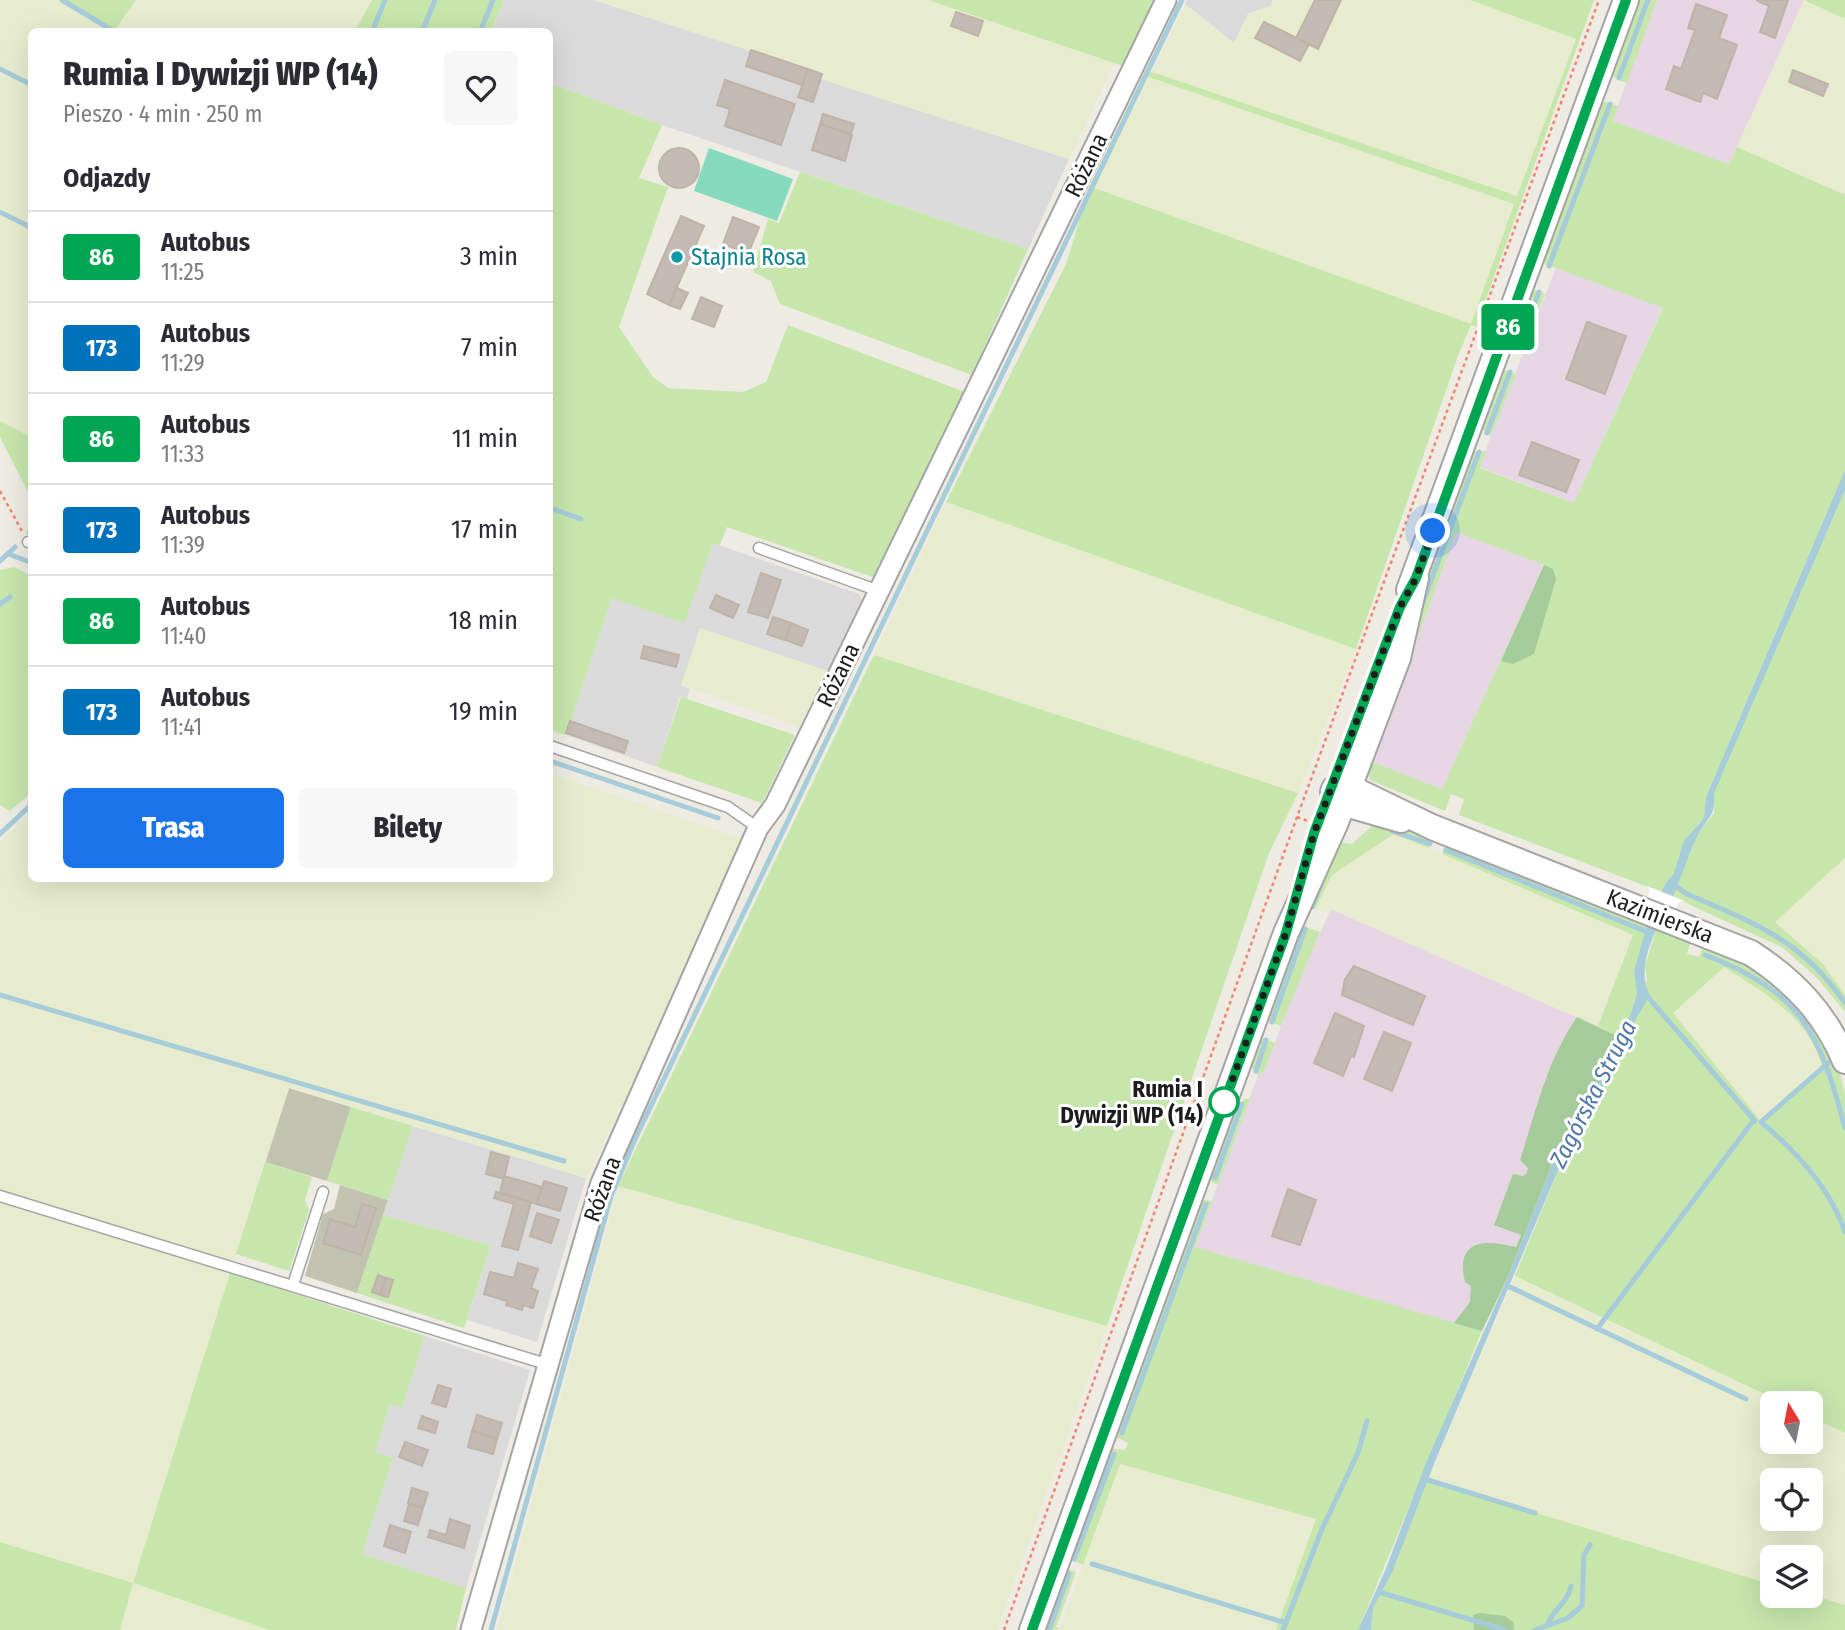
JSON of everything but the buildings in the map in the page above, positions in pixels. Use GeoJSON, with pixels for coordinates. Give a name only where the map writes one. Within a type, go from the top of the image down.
{"type":"FeatureCollection","features":[{"type":"Feature","properties":{"kind":"street","name":"Różana"},"geometry":{"type":"LineString","coordinates":[[471,1630],[546,1364],[601,1183],[758,828],[775,805],[1166,0]]}},
{"type":"Feature","properties":{"kind":"street"},"geometry":{"type":"LineString","coordinates":[[1032,1630],[1286,933],[1307,855],[1340,793],[1400,607],[1416,578],[1626,0]]}},
{"type":"Feature","properties":{"kind":"street","name":"Kazimierska"},"geometry":{"type":"LineString","coordinates":[[1340,793],[1751,953],[1789,979],[1822,1015],[1845,1061]]}},
{"type":"Feature","properties":{"kind":"lane"},"geometry":{"type":"LineString","coordinates":[[758,548],[879,591]]}},
{"type":"Feature","properties":{"kind":"lane"},"geometry":{"type":"LineString","coordinates":[[553,747],[728,807],[758,828]]}},
{"type":"Feature","properties":{"kind":"lane"},"geometry":{"type":"LineString","coordinates":[[293,1285],[323,1192]]}},
{"type":"Feature","properties":{"kind":"lane"},"geometry":{"type":"LineString","coordinates":[[0,1196],[546,1364]]}},
{"type":"Feature","properties":{"kind":"path"},"geometry":{"type":"LineString","coordinates":[[1004,1630],[1297,817],[1599,0]]}},
{"type":"Feature","properties":{"kind":"path"},"geometry":{"type":"LineString","coordinates":[[0,491],[28,539]]}},
{"type":"Feature","properties":{"kind":"shaded area"},"geometry":{"type":"Polygon","coordinates":[[[0,0],[62,0],[109,28],[28,28],[28,435],[0,421],[0,0]]]}},
{"type":"Feature","properties":{"kind":"shaded area"},"geometry":{"type":"Polygon","coordinates":[[[136,0],[372,0],[357,28],[116,28],[136,0]]]}},
{"type":"Feature","properties":{"kind":"shaded area"},"geometry":{"type":"Polygon","coordinates":[[[504,0],[594,0],[822,74],[821,79],[1069,159],[1028,249],[662,125],[553,84],[553,28],[493,28],[504,0]]]}},
{"type":"Feature","properties":{"kind":"shaded area"},"geometry":{"type":"Polygon","coordinates":[[[594,0],[928,0],[1115,63],[1069,159],[821,79],[822,74],[594,0]]]}},
{"type":"Feature","properties":{"kind":"shaded area"},"geometry":{"type":"Polygon","coordinates":[[[1187,0],[1273,0],[1270,6],[1248,14],[1234,43],[1185,4],[1187,0]]]}},
{"type":"Feature","properties":{"kind":"shaded area"},"geometry":{"type":"Polygon","coordinates":[[[1273,0],[1470,0],[1576,39],[1517,196],[1152,72],[1185,4],[1234,43],[1248,14],[1270,6],[1273,0]]]}},
{"type":"Feature","properties":{"kind":"shaded area"},"geometry":{"type":"Polygon","coordinates":[[[1657,0],[1804,0],[1729,164],[1612,121],[1657,0]]]}},
{"type":"Feature","properties":{"kind":"shaded area"},"geometry":{"type":"Polygon","coordinates":[[[1804,0],[1845,19],[1845,195],[1737,147],[1804,0]]]}},
{"type":"Feature","properties":{"kind":"shaded area"},"geometry":{"type":"Polygon","coordinates":[[[1143,75],[1514,204],[1471,325],[1089,186],[1143,75]]]}},
{"type":"Feature","properties":{"kind":"shaded area"},"geometry":{"type":"Polygon","coordinates":[[[1556,268],[1663,307],[1574,503],[1479,467],[1556,268]]]}},
{"type":"Feature","properties":{"kind":"shaded area"},"geometry":{"type":"Polygon","coordinates":[[[946,502],[1356,649],[1298,793],[874,655],[946,502]]]}},
{"type":"Feature","properties":{"kind":"shaded area"},"geometry":{"type":"Polygon","coordinates":[[[1456,531],[1544,565],[1442,789],[1372,762],[1456,531]]]}},
{"type":"Feature","properties":{"kind":"shaded area"},"geometry":{"type":"Polygon","coordinates":[[[713,543],[859,594],[862,600],[827,671],[700,628],[682,686],[690,689],[687,699],[680,697],[657,767],[566,735],[612,598],[713,543]]]}},
{"type":"Feature","properties":{"kind":"shaded area"},"geometry":{"type":"Polygon","coordinates":[[[700,628],[827,671],[800,727],[681,685],[700,628]]]}},
{"type":"Feature","properties":{"kind":"shaded area"},"geometry":{"type":"Polygon","coordinates":[[[553,774],[742,839],[663,1021],[586,1178],[289,1088],[133,1583],[269,1630],[120,1630],[132,1583],[0,1542],[0,841],[28,816],[28,882],[553,882],[553,774]]]}},
{"type":"Feature","properties":{"kind":"shaded area"},"geometry":{"type":"Polygon","coordinates":[[[1395,834],[1633,935],[1598,1026],[1331,909],[1329,913],[1315,909],[1332,875],[1395,834]]]}},
{"type":"Feature","properties":{"kind":"shaded area"},"geometry":{"type":"Polygon","coordinates":[[[1845,858],[1845,995],[1823,964],[1774,922],[1845,858]]]}},
{"type":"Feature","properties":{"kind":"shaded area"},"geometry":{"type":"Polygon","coordinates":[[[1331,909],[1608,1031],[1480,1331],[1195,1247],[1258,1075],[1264,1072],[1296,986],[1331,909]]]}},
{"type":"Feature","properties":{"kind":"shaded area"},"geometry":{"type":"Polygon","coordinates":[[[1724,967],[1784,1005],[1818,1049],[1823,1068],[1760,1121],[1673,1013],[1724,967]]]}},
{"type":"Feature","properties":{"kind":"shaded area"},"geometry":{"type":"Polygon","coordinates":[[[289,1088],[351,1107],[327,1181],[265,1162],[289,1088]]]}},
{"type":"Feature","properties":{"kind":"shaded area"},"geometry":{"type":"Polygon","coordinates":[[[413,1126],[586,1178],[537,1342],[467,1320],[491,1245],[383,1215],[413,1126]]]}},
{"type":"Feature","properties":{"kind":"shaded area"},"geometry":{"type":"Polygon","coordinates":[[[340,1185],[388,1200],[357,1293],[305,1276],[323,1214],[334,1209],[340,1185]]]}},
{"type":"Feature","properties":{"kind":"shaded area"},"geometry":{"type":"Polygon","coordinates":[[[618,1186],[1107,1326],[997,1630],[497,1630],[618,1186]]]}},
{"type":"Feature","properties":{"kind":"shaded area"},"geometry":{"type":"Polygon","coordinates":[[[1515,1276],[1760,1392],[1760,1454],[1824,1454],[1824,1423],[1845,1433],[1845,1606],[1823,1600],[1823,1545],[1760,1545],[1760,1582],[1428,1480],[1515,1276]]]}},
{"type":"Feature","properties":{"kind":"shaded area"},"geometry":{"type":"Polygon","coordinates":[[[425,1336],[530,1370],[466,1588],[362,1554],[393,1458],[375,1452],[390,1405],[402,1408],[425,1336]]]}},
{"type":"Feature","properties":{"kind":"shaded area"},"geometry":{"type":"Polygon","coordinates":[[[1119,1464],[1317,1519],[1276,1630],[1060,1630],[1119,1464]]]}},
{"type":"Feature","properties":{"kind":"green space"},"geometry":{"type":"Polygon","coordinates":[[[59,0],[136,0],[116,28],[109,28],[59,0]]]}},
{"type":"Feature","properties":{"kind":"green space"},"geometry":{"type":"Polygon","coordinates":[[[372,0],[504,0],[492,28],[357,28],[372,0]]]}},
{"type":"Feature","properties":{"kind":"green space"},"geometry":{"type":"Polygon","coordinates":[[[928,0],[1155,0],[1123,66],[928,0]]]}},
{"type":"Feature","properties":{"kind":"green space"},"geometry":{"type":"Polygon","coordinates":[[[1470,0],[1594,0],[1476,327],[1471,325],[1458,356],[1356,649],[946,502],[1067,262],[1089,186],[1471,324],[1514,204],[1143,75],[1152,72],[1517,196],[1576,39],[1470,0]]]}},
{"type":"Feature","properties":{"kind":"green space"},"geometry":{"type":"Polygon","coordinates":[[[1635,0],[1657,0],[1627,83],[1616,79],[1610,72],[1635,0]]]}},
{"type":"Feature","properties":{"kind":"green space"},"geometry":{"type":"Polygon","coordinates":[[[1804,0],[1845,0],[1845,19],[1804,0]]]}},
{"type":"Feature","properties":{"kind":"green space"},"geometry":{"type":"Polygon","coordinates":[[[553,84],[662,125],[639,178],[668,187],[619,327],[653,377],[668,388],[743,392],[766,382],[788,325],[965,392],[873,577],[727,527],[720,545],[713,543],[684,623],[612,598],[566,735],[553,731],[553,84]]]}},
{"type":"Feature","properties":{"kind":"green space"},"geometry":{"type":"Polygon","coordinates":[[[1606,102],[1618,106],[1613,121],[1729,164],[1737,147],[1845,195],[1845,470],[1706,797],[1704,819],[1697,825],[1674,873],[1661,892],[1459,815],[1464,799],[1451,794],[1445,811],[1370,780],[1368,772],[1370,755],[1389,714],[1373,762],[1442,789],[1544,565],[1456,532],[1397,694],[1426,576],[1471,452],[1486,451],[1480,468],[1574,503],[1663,308],[1542,263],[1598,104],[1606,102]]]}},
{"type":"Feature","properties":{"kind":"green space"},"geometry":{"type":"Polygon","coordinates":[[[709,148],[793,179],[777,221],[694,191],[709,148]]]}},
{"type":"Feature","properties":{"kind":"green space"},"geometry":{"type":"Polygon","coordinates":[[[800,172],[1028,249],[972,375],[780,304],[771,281],[753,272],[768,219],[779,223],[800,172]]]}},
{"type":"Feature","properties":{"kind":"green space"},"geometry":{"type":"Polygon","coordinates":[[[1531,291],[1545,294],[1525,345],[1513,338],[1531,291]]]}},
{"type":"Feature","properties":{"kind":"green space"},"geometry":{"type":"Polygon","coordinates":[[[1505,370],[1516,374],[1491,436],[1480,428],[1505,370]]]}},
{"type":"Feature","properties":{"kind":"green space"},"geometry":{"type":"Polygon","coordinates":[[[0,421],[28,435],[28,492],[0,437],[0,421]]]}},
{"type":"Feature","properties":{"kind":"green space"},"geometry":{"type":"Polygon","coordinates":[[[1845,490],[1845,858],[1775,922],[1823,964],[1845,995],[1845,1012],[1816,977],[1783,948],[1671,896],[1700,830],[1714,813],[1713,793],[1845,490]]]}},
{"type":"Feature","properties":{"kind":"green space"},"geometry":{"type":"Polygon","coordinates":[[[1544,565],[1553,569],[1556,579],[1534,654],[1513,664],[1501,661],[1544,565]]]}},
{"type":"Feature","properties":{"kind":"green space"},"geometry":{"type":"Polygon","coordinates":[[[14,567],[28,574],[28,795],[10,811],[0,805],[0,570],[14,567]]]}},
{"type":"Feature","properties":{"kind":"green space"},"geometry":{"type":"Polygon","coordinates":[[[874,655],[1298,793],[1269,853],[1107,1326],[618,1186],[874,655]]]}},
{"type":"Feature","properties":{"kind":"green space"},"geometry":{"type":"Polygon","coordinates":[[[681,697],[795,735],[762,803],[657,767],[681,697]]]}},
{"type":"Feature","properties":{"kind":"green space"},"geometry":{"type":"Polygon","coordinates":[[[1375,823],[1388,823],[1432,836],[1428,848],[1394,834],[1332,875],[1315,909],[1310,908],[1335,842],[1352,844],[1375,823]]]}},
{"type":"Feature","properties":{"kind":"green space"},"geometry":{"type":"Polygon","coordinates":[[[1447,842],[1648,924],[1634,971],[1637,994],[1630,1016],[1617,1036],[1598,1026],[1633,935],[1442,854],[1447,842]]]}},
{"type":"Feature","properties":{"kind":"green space"},"geometry":{"type":"Polygon","coordinates":[[[1303,926],[1320,932],[1281,1026],[1268,1021],[1265,1015],[1303,926]]]}},
{"type":"Feature","properties":{"kind":"green space"},"geometry":{"type":"Polygon","coordinates":[[[1657,927],[1692,938],[1687,954],[1699,957],[1703,946],[1745,961],[1806,1011],[1839,1070],[1845,1093],[1845,1433],[1824,1423],[1824,1391],[1760,1392],[1515,1276],[1562,1161],[1607,1083],[1608,1073],[1647,981],[1645,966],[1657,927]],[[1724,967],[1673,1013],[1760,1120],[1823,1068],[1807,1034],[1784,1008],[1724,967]]]}},
{"type":"Feature","properties":{"kind":"green space"},"geometry":{"type":"Polygon","coordinates":[[[1577,1017],[1617,1036],[1593,1090],[1555,1157],[1507,1279],[1482,1331],[1454,1323],[1470,1302],[1471,1286],[1465,1282],[1463,1268],[1468,1250],[1483,1243],[1516,1247],[1521,1235],[1494,1225],[1513,1174],[1523,1176],[1527,1173],[1528,1168],[1520,1160],[1537,1104],[1557,1051],[1577,1017]]]}},
{"type":"Feature","properties":{"kind":"green space"},"geometry":{"type":"Polygon","coordinates":[[[1262,1038],[1275,1043],[1264,1072],[1258,1075],[1249,1064],[1262,1038]]]}},
{"type":"Feature","properties":{"kind":"green space"},"geometry":{"type":"Polygon","coordinates":[[[1245,1099],[1250,1099],[1218,1185],[1211,1181],[1209,1173],[1231,1111],[1245,1099]]]}},
{"type":"Feature","properties":{"kind":"green space"},"geometry":{"type":"Polygon","coordinates":[[[351,1107],[413,1126],[388,1200],[327,1181],[351,1107]]]}},
{"type":"Feature","properties":{"kind":"green space"},"geometry":{"type":"Polygon","coordinates":[[[265,1162],[312,1177],[305,1200],[309,1210],[289,1271],[236,1254],[265,1162]]]}},
{"type":"Feature","properties":{"kind":"green space"},"geometry":{"type":"Polygon","coordinates":[[[1198,1199],[1212,1201],[1195,1247],[1482,1331],[1358,1630],[1276,1630],[1316,1519],[1120,1464],[1083,1565],[1067,1559],[1109,1448],[1125,1450],[1128,1443],[1114,1436],[1198,1199]]]}},
{"type":"Feature","properties":{"kind":"green space"},"geometry":{"type":"Polygon","coordinates":[[[383,1215],[491,1245],[464,1328],[357,1293],[383,1215]]]}},
{"type":"Feature","properties":{"kind":"green space"},"geometry":{"type":"Polygon","coordinates":[[[230,1273],[425,1336],[402,1408],[390,1405],[375,1452],[393,1458],[362,1554],[466,1588],[456,1630],[269,1630],[133,1583],[230,1273]]]}},
{"type":"Feature","properties":{"kind":"green space"},"geometry":{"type":"Polygon","coordinates":[[[1428,1480],[1760,1581],[1760,1608],[1823,1608],[1823,1599],[1845,1605],[1845,1630],[1371,1630],[1373,1608],[1392,1573],[1428,1480]]]}},
{"type":"Feature","properties":{"kind":"green space"},"geometry":{"type":"Polygon","coordinates":[[[0,1542],[133,1583],[120,1630],[0,1630],[0,1542]]]}},
{"type":"Feature","properties":{"kind":"green space"},"geometry":{"type":"Polygon","coordinates":[[[1063,1567],[1076,1572],[1056,1627],[1061,1629],[1040,1630],[1063,1567]]]}},
{"type":"Feature","properties":{"kind":"green space"},"geometry":{"type":"Polygon","coordinates":[[[1480,1613],[1505,1616],[1513,1622],[1514,1630],[1474,1630],[1473,1615],[1480,1613]]]}},
{"type":"Feature","properties":{"kind":"water","name":"Zagórska Struga"},"geometry":{"type":"Polygon","coordinates":[[[1845,470],[1845,490],[1714,793],[1713,811],[1697,837],[1650,945],[1645,975],[1647,989],[1655,1002],[1652,1005],[1647,1000],[1616,1053],[1601,1094],[1562,1161],[1436,1459],[1392,1573],[1373,1608],[1371,1630],[1358,1630],[1385,1571],[1428,1458],[1507,1279],[1555,1157],[1593,1090],[1614,1040],[1630,1016],[1637,994],[1634,971],[1647,925],[1664,886],[1674,873],[1684,841],[1704,818],[1706,797],[1845,470]]]}},
{"type":"Feature","properties":{"kind":"pier"},"geometry":{"type":"Polygon","coordinates":[[[1647,886],[1685,901],[1679,902],[1668,928],[1640,918],[1650,890],[1647,886]]]}},
{"type":"Feature","properties":{"kind":"waterway"},"geometry":{"type":"LineString","coordinates":[[62,0],[108,28]]}},
{"type":"Feature","properties":{"kind":"waterway"},"geometry":{"type":"LineString","coordinates":[[374,28],[385,0]]}},
{"type":"Feature","properties":{"kind":"waterway"},"geometry":{"type":"LineString","coordinates":[[424,28],[435,0]]}},
{"type":"Feature","properties":{"kind":"waterway"},"geometry":{"type":"LineString","coordinates":[[482,28],[493,0]]}},
{"type":"Feature","properties":{"kind":"waterway"},"geometry":{"type":"LineString","coordinates":[[491,1630],[611,1196],[636,1137],[1182,0]]}},
{"type":"Feature","properties":{"kind":"waterway"},"geometry":{"type":"LineString","coordinates":[[1619,78],[1648,0]]}},
{"type":"Feature","properties":{"kind":"waterway"},"geometry":{"type":"LineString","coordinates":[[0,69],[28,83]]}},
{"type":"Feature","properties":{"kind":"waterway"},"geometry":{"type":"LineString","coordinates":[[1549,266],[1610,104]]}},
{"type":"Feature","properties":{"kind":"waterway"},"geometry":{"type":"LineString","coordinates":[[0,212],[28,226]]}},
{"type":"Feature","properties":{"kind":"waterway"},"geometry":{"type":"LineString","coordinates":[[1520,344],[1539,292]]}},
{"type":"Feature","properties":{"kind":"waterway"},"geometry":{"type":"LineString","coordinates":[[1487,433],[1510,372]]}},
{"type":"Feature","properties":{"kind":"waterway"},"geometry":{"type":"LineString","coordinates":[[1421,607],[1479,452]]}},
{"type":"Feature","properties":{"kind":"waterway"},"geometry":{"type":"LineString","coordinates":[[553,509],[581,519]]}},
{"type":"Feature","properties":{"kind":"waterway"},"geometry":{"type":"LineString","coordinates":[[0,561],[15,547]]}},
{"type":"Feature","properties":{"kind":"waterway"},"geometry":{"type":"LineString","coordinates":[[9,554],[28,561]]}},
{"type":"Feature","properties":{"kind":"waterway"},"geometry":{"type":"LineString","coordinates":[[0,604],[10,597]]}},
{"type":"Feature","properties":{"kind":"waterway"},"geometry":{"type":"LineString","coordinates":[[553,762],[718,818]]}},
{"type":"Feature","properties":{"kind":"waterway"},"geometry":{"type":"LineString","coordinates":[[0,834],[28,808]]}},
{"type":"Feature","properties":{"kind":"waterway"},"geometry":{"type":"LineString","coordinates":[[1392,831],[1430,844]]}},
{"type":"Feature","properties":{"kind":"waterway"},"geometry":{"type":"LineString","coordinates":[[1446,850],[1645,931]]}},
{"type":"Feature","properties":{"kind":"waterway"},"geometry":{"type":"LineString","coordinates":[[1312,907],[1321,884]]}},
{"type":"Feature","properties":{"kind":"waterway"},"geometry":{"type":"LineString","coordinates":[[1677,887],[1775,935],[1811,963],[1845,1003]]}},
{"type":"Feature","properties":{"kind":"waterway"},"geometry":{"type":"LineString","coordinates":[[1272,1022],[1305,929]]}},
{"type":"Feature","properties":{"kind":"waterway"},"geometry":{"type":"LineString","coordinates":[[1705,955],[1764,984],[1785,1001],[1802,1020],[1826,1066],[1845,1128]]}},
{"type":"Feature","properties":{"kind":"waterway"},"geometry":{"type":"LineString","coordinates":[[0,995],[564,1161]]}},
{"type":"Feature","properties":{"kind":"waterway"},"geometry":{"type":"LineString","coordinates":[[1653,1003],[1755,1121]]}},
{"type":"Feature","properties":{"kind":"waterway"},"geometry":{"type":"LineString","coordinates":[[1256,1071],[1266,1040]]}},
{"type":"Feature","properties":{"kind":"waterway"},"geometry":{"type":"LineString","coordinates":[[1828,1063],[1761,1122],[1811,1172],[1831,1200],[1845,1232]]}},
{"type":"Feature","properties":{"kind":"waterway"},"geometry":{"type":"LineString","coordinates":[[1215,1178],[1242,1104]]}},
{"type":"Feature","properties":{"kind":"waterway"},"geometry":{"type":"LineString","coordinates":[[1597,1329],[1753,1121]]}},
{"type":"Feature","properties":{"kind":"waterway"},"geometry":{"type":"LineString","coordinates":[[1122,1433],[1206,1204]]}},
{"type":"Feature","properties":{"kind":"waterway"},"geometry":{"type":"LineString","coordinates":[[1510,1287],[1746,1399]]}},
{"type":"Feature","properties":{"kind":"waterway"},"geometry":{"type":"LineString","coordinates":[[1283,1630],[1322,1529],[1358,1453],[1367,1421]]}},
{"type":"Feature","properties":{"kind":"waterway"},"geometry":{"type":"LineString","coordinates":[[1074,1559],[1114,1454]]}},
{"type":"Feature","properties":{"kind":"waterway"},"geometry":{"type":"LineString","coordinates":[[1428,1480],[1535,1513]]}},
{"type":"Feature","properties":{"kind":"waterway"},"geometry":{"type":"LineString","coordinates":[[1535,1630],[1568,1618],[1582,1606],[1584,1555],[1590,1545]]}},
{"type":"Feature","properties":{"kind":"waterway"},"geometry":{"type":"LineString","coordinates":[[1092,1564],[1286,1623]]}},
{"type":"Feature","properties":{"kind":"waterway"},"geometry":{"type":"LineString","coordinates":[[1049,1630],[1069,1574]]}},
{"type":"Feature","properties":{"kind":"waterway"},"geometry":{"type":"LineString","coordinates":[[1548,1624],[1567,1597],[1571,1586]]}},
{"type":"Feature","properties":{"kind":"waterway"},"geometry":{"type":"LineString","coordinates":[[1382,1593],[1505,1630]]}},
{"type":"Feature","properties":{"kind":"bus line","name":"86"},"geometry":{"type":"LineString","coordinates":[[1032,1630],[1286,933],[1320,816],[1400,607],[1416,578],[1626,0]]}},
{"type":"Feature","properties":{"kind":"place","name":"Stajnia Rosa"},"geometry":{"type":"Point","coordinates":[677,257]}},
{"type":"Feature","properties":{"kind":"place","name":"Rumia I Dywizji WP (14)"},"geometry":{"type":"Point","coordinates":[1224,1102]}},
{"type":"Feature","properties":{"kind":"route"},"geometry":{"type":"LineString","coordinates":[[1224,1102],[1222,1108],[1286,933],[1320,816],[1400,607],[1416,578],[1433,531]]}}]}
